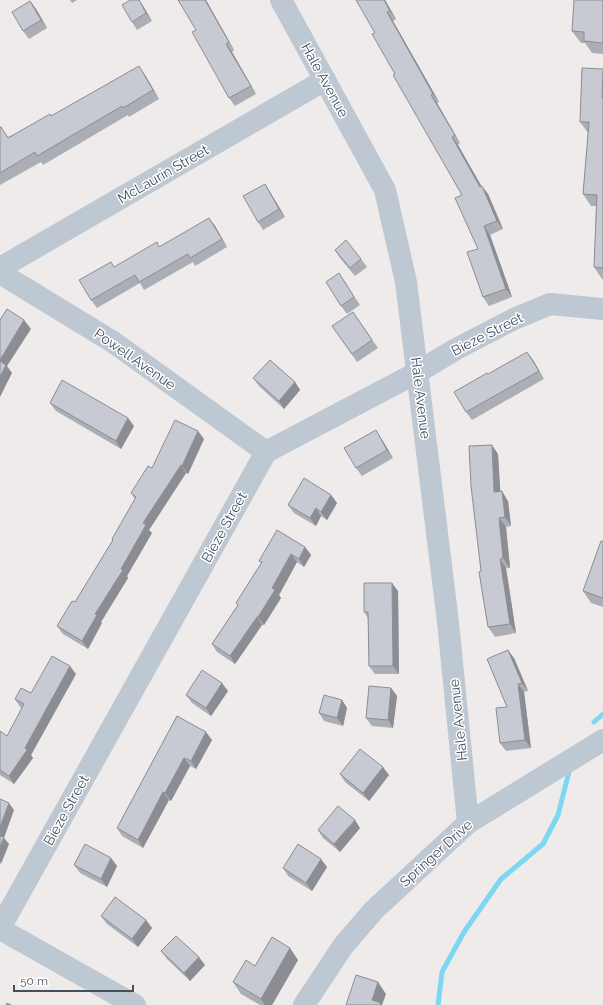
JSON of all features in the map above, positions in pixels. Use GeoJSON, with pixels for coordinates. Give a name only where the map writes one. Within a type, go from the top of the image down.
{"type":"FeatureCollection","features":[{"type":"Feature","properties":{"kind":"street","name":"Hale Avenue"},"geometry":{"type":"LineString","coordinates":[[281,0],[385,190],[406,282],[448,622],[468,823]]}},
{"type":"Feature","properties":{"kind":"street","name":"McLaurin Street"},"geometry":{"type":"LineString","coordinates":[[0,268],[325,80]]}},
{"type":"Feature","properties":{"kind":"street","name":"Powell Avenue"},"geometry":{"type":"LineString","coordinates":[[0,273],[113,342],[266,452]]}},
{"type":"Feature","properties":{"kind":"street","name":"Bieze Street"},"geometry":{"type":"LineString","coordinates":[[0,928],[266,452],[418,372],[514,319],[550,304],[603,309]]}},
{"type":"Feature","properties":{"kind":"street","name":"Springer Drive"},"geometry":{"type":"LineString","coordinates":[[304,1005],[343,946],[374,910],[468,823],[603,740]]}},
{"type":"Feature","properties":{"kind":"street"},"geometry":{"type":"LineString","coordinates":[[0,928],[135,1005]]}},
{"type":"Feature","properties":{"kind":"building"},"geometry":{"type":"Polygon","coordinates":[[[130,0],[139,0],[146,13],[132,22],[122,5],[130,0]]]}},
{"type":"Feature","properties":{"kind":"building"},"geometry":{"type":"Polygon","coordinates":[[[178,0],[205,0],[229,42],[226,44],[251,86],[229,98],[192,32],[196,30],[178,0]]]}},
{"type":"Feature","properties":{"kind":"building"},"geometry":{"type":"Polygon","coordinates":[[[356,0],[384,0],[390,11],[387,12],[433,94],[431,95],[455,135],[452,137],[480,187],[482,186],[497,221],[484,226],[506,289],[483,297],[467,252],[478,249],[455,198],[462,195],[393,75],[395,74],[372,34],[375,33],[356,0]]]}},
{"type":"Feature","properties":{"kind":"building"},"geometry":{"type":"Polygon","coordinates":[[[574,0],[603,0],[603,43],[584,41],[584,32],[572,31],[574,0]]]}},
{"type":"Feature","properties":{"kind":"building"},"geometry":{"type":"Polygon","coordinates":[[[30,1],[41,20],[23,31],[12,12],[30,1]]]}},
{"type":"Feature","properties":{"kind":"building"},"geometry":{"type":"Polygon","coordinates":[[[139,66],[153,90],[123,108],[122,106],[37,156],[35,152],[0,173],[0,127],[8,138],[50,114],[51,116],[139,66]]]}},
{"type":"Feature","properties":{"kind":"building"},"geometry":{"type":"Polygon","coordinates":[[[582,68],[603,69],[603,268],[594,267],[597,195],[583,194],[589,122],[580,122],[582,68]]]}},
{"type":"Feature","properties":{"kind":"building"},"geometry":{"type":"Polygon","coordinates":[[[265,184],[279,209],[258,222],[243,196],[265,184]]]}},
{"type":"Feature","properties":{"kind":"building"},"geometry":{"type":"Polygon","coordinates":[[[209,218],[222,239],[190,258],[188,254],[139,282],[135,275],[91,300],[79,280],[111,262],[114,267],[157,242],[159,247],[209,218]]]}},
{"type":"Feature","properties":{"kind":"building"},"geometry":{"type":"Polygon","coordinates":[[[346,240],[361,259],[350,268],[335,250],[346,240]]]}},
{"type":"Feature","properties":{"kind":"building"},"geometry":{"type":"Polygon","coordinates":[[[339,273],[354,297],[341,306],[326,282],[339,273]]]}},
{"type":"Feature","properties":{"kind":"building"},"geometry":{"type":"Polygon","coordinates":[[[7,309],[24,320],[0,360],[0,320],[7,309]]]}},
{"type":"Feature","properties":{"kind":"building"},"geometry":{"type":"Polygon","coordinates":[[[353,312],[372,340],[352,354],[332,326],[353,312]]]}},
{"type":"Feature","properties":{"kind":"building"},"geometry":{"type":"Polygon","coordinates":[[[527,352],[539,371],[466,412],[454,392],[527,352]]]}},
{"type":"Feature","properties":{"kind":"building"},"geometry":{"type":"Polygon","coordinates":[[[270,360],[295,382],[279,401],[253,378],[270,360]]]}},
{"type":"Feature","properties":{"kind":"building"},"geometry":{"type":"Polygon","coordinates":[[[0,361],[6,365],[0,377],[0,361]]]}},
{"type":"Feature","properties":{"kind":"building"},"geometry":{"type":"Polygon","coordinates":[[[62,380],[128,418],[116,441],[50,403],[62,380]]]}},
{"type":"Feature","properties":{"kind":"building"},"geometry":{"type":"Polygon","coordinates":[[[175,420],[198,431],[182,466],[181,465],[143,523],[146,525],[121,569],[123,570],[95,614],[97,615],[82,641],[57,626],[72,601],[75,602],[113,540],[112,539],[136,497],[131,493],[148,466],[152,468],[175,420]]]}},
{"type":"Feature","properties":{"kind":"building"},"geometry":{"type":"Polygon","coordinates":[[[376,430],[387,450],[356,468],[344,448],[376,430]]]}},
{"type":"Feature","properties":{"kind":"building"},"geometry":{"type":"Polygon","coordinates":[[[492,445],[494,492],[502,491],[505,517],[499,518],[503,558],[500,559],[510,624],[488,627],[479,572],[481,571],[471,486],[469,446],[492,445]]]}},
{"type":"Feature","properties":{"kind":"building"},"geometry":{"type":"Polygon","coordinates":[[[304,478],[331,495],[321,512],[316,508],[310,518],[288,505],[304,478]]]}},
{"type":"Feature","properties":{"kind":"building"},"geometry":{"type":"Polygon","coordinates":[[[277,530],[305,547],[299,559],[291,554],[272,588],[275,590],[230,656],[212,644],[238,605],[236,603],[262,562],[259,561],[277,530]]]}},
{"type":"Feature","properties":{"kind":"building"},"geometry":{"type":"Polygon","coordinates":[[[601,541],[603,541],[603,598],[583,591],[601,541]]]}},
{"type":"Feature","properties":{"kind":"building"},"geometry":{"type":"Polygon","coordinates":[[[364,583],[392,583],[393,666],[369,666],[368,612],[364,612],[364,583]]]}},
{"type":"Feature","properties":{"kind":"building"},"geometry":{"type":"Polygon","coordinates":[[[508,650],[522,683],[518,684],[525,740],[500,743],[496,708],[507,707],[487,659],[508,650]]]}},
{"type":"Feature","properties":{"kind":"building"},"geometry":{"type":"Polygon","coordinates":[[[52,656],[70,666],[25,748],[27,750],[9,776],[0,770],[0,731],[7,736],[24,704],[15,699],[21,688],[31,693],[52,656]]]}},
{"type":"Feature","properties":{"kind":"building"},"geometry":{"type":"Polygon","coordinates":[[[202,670],[222,683],[206,708],[186,695],[202,670]]]}},
{"type":"Feature","properties":{"kind":"building"},"geometry":{"type":"Polygon","coordinates":[[[369,686],[391,688],[388,720],[366,718],[369,686]]]}},
{"type":"Feature","properties":{"kind":"building"},"geometry":{"type":"Polygon","coordinates":[[[324,695],[342,700],[337,718],[319,713],[324,695]]]}},
{"type":"Feature","properties":{"kind":"building"},"geometry":{"type":"Polygon","coordinates":[[[177,716],[206,732],[191,761],[184,758],[165,793],[163,792],[138,840],[117,828],[177,716]]]}},
{"type":"Feature","properties":{"kind":"building"},"geometry":{"type":"Polygon","coordinates":[[[360,749],[383,767],[363,793],[340,774],[360,749]]]}},
{"type":"Feature","properties":{"kind":"building"},"geometry":{"type":"Polygon","coordinates":[[[0,799],[9,803],[0,827],[0,799]]]}},
{"type":"Feature","properties":{"kind":"building"},"geometry":{"type":"Polygon","coordinates":[[[338,806],[355,820],[334,844],[318,830],[338,806]]]}},
{"type":"Feature","properties":{"kind":"building"},"geometry":{"type":"Polygon","coordinates":[[[0,836],[4,837],[0,847],[0,836]]]}},
{"type":"Feature","properties":{"kind":"building"},"geometry":{"type":"Polygon","coordinates":[[[85,844],[111,858],[101,879],[74,865],[85,844]]]}},
{"type":"Feature","properties":{"kind":"building"},"geometry":{"type":"Polygon","coordinates":[[[298,844],[321,859],[306,883],[283,868],[298,844]]]}},
{"type":"Feature","properties":{"kind":"building"},"geometry":{"type":"Polygon","coordinates":[[[115,897],[146,920],[132,939],[101,916],[115,897]]]}},
{"type":"Feature","properties":{"kind":"building"},"geometry":{"type":"Polygon","coordinates":[[[176,936],[199,957],[184,973],[161,951],[176,936]]]}},
{"type":"Feature","properties":{"kind":"building"},"geometry":{"type":"Polygon","coordinates":[[[272,937],[290,948],[261,999],[233,982],[246,960],[255,966],[272,937]]]}},
{"type":"Feature","properties":{"kind":"building"},"geometry":{"type":"Polygon","coordinates":[[[356,975],[378,982],[372,1000],[381,1003],[380,1005],[346,1005],[356,975]]]}},
{"type":"Feature","properties":{"kind":"waterway"},"geometry":{"type":"LineString","coordinates":[[594,722],[603,714]]}},
{"type":"Feature","properties":{"kind":"waterway"},"geometry":{"type":"LineString","coordinates":[[438,1005],[442,972],[464,932],[501,879],[543,844],[558,815],[570,768]]}}]}
